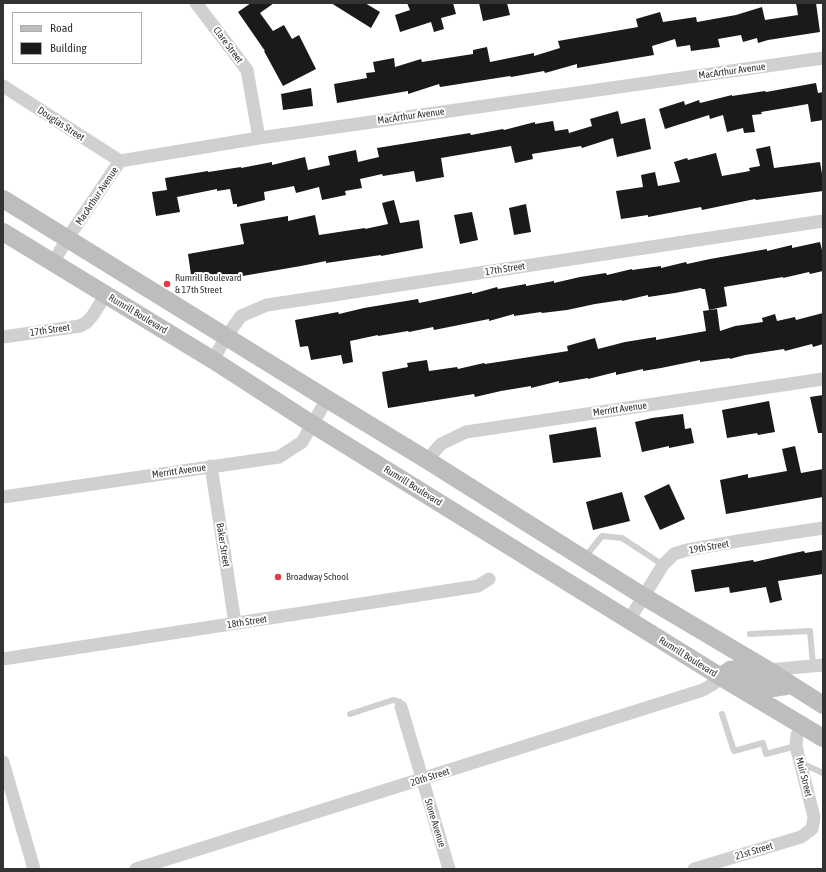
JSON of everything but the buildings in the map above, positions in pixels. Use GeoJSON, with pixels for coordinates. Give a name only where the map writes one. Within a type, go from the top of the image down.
{"type":"FeatureCollection","features":[{"type":"Feature","properties":{"kind":"main road"},"geometry":{"type":"LineString","coordinates":[[3,199],[427,460],[643,596],[768,670],[823,705]]}},
{"type":"Feature","properties":{"kind":"main road","name":"Rumrill Boulevard"},"geometry":{"type":"LineString","coordinates":[[3,232],[213,360],[312,424],[721,677],[823,738]]}},
{"type":"Feature","properties":{"kind":"main road"},"geometry":{"type":"LineString","coordinates":[[721,677],[730,670],[737,669],[743,670],[773,688],[792,686]]}},
{"type":"Feature","properties":{"kind":"street","name":"Clare Street"},"geometry":{"type":"LineString","coordinates":[[196,3],[246,70],[259,138]]}},
{"type":"Feature","properties":{"kind":"street","name":"MacArthur Avenue"},"geometry":{"type":"LineString","coordinates":[[53,263],[67,239],[120,162],[259,138],[823,58]]}},
{"type":"Feature","properties":{"kind":"street","name":"Douglas Street"},"geometry":{"type":"LineString","coordinates":[[3,86],[120,162]]}},
{"type":"Feature","properties":{"kind":"street","name":"17th Street"},"geometry":{"type":"LineString","coordinates":[[213,360],[226,337],[241,316],[267,305],[823,221]]}},
{"type":"Feature","properties":{"kind":"street","name":"17th Street"},"geometry":{"type":"LineString","coordinates":[[3,337],[80,326],[87,322],[93,315],[106,294]]}},
{"type":"Feature","properties":{"kind":"street","name":"Merritt Avenue"},"geometry":{"type":"LineString","coordinates":[[427,460],[441,444],[466,432],[823,379]]}},
{"type":"Feature","properties":{"kind":"street","name":"Merritt Avenue"},"geometry":{"type":"LineString","coordinates":[[3,498],[279,457],[302,442],[326,399]]}},
{"type":"Feature","properties":{"kind":"street","name":"Baker Street"},"geometry":{"type":"LineString","coordinates":[[211,466],[235,623]]}},
{"type":"Feature","properties":{"kind":"street","name":"19th Street"},"geometry":{"type":"LineString","coordinates":[[629,620],[663,565],[674,554],[687,550],[823,528]]}},
{"type":"Feature","properties":{"kind":"street","name":"18th Street"},"geometry":{"type":"LineString","coordinates":[[3,659],[478,586],[489,579]]}},
{"type":"Feature","properties":{"kind":"street"},"geometry":{"type":"LineString","coordinates":[[768,670],[818,665]]}},
{"type":"Feature","properties":{"kind":"street","name":"20th Street"},"geometry":{"type":"LineString","coordinates":[[136,869],[704,690],[721,677]]}},
{"type":"Feature","properties":{"kind":"street","name":"Stone Avenue"},"geometry":{"type":"LineString","coordinates":[[401,707],[449,869]]}},
{"type":"Feature","properties":{"kind":"street","name":"Muir Street"},"geometry":{"type":"LineString","coordinates":[[802,726],[797,735],[796,746],[814,817],[812,829]]}},
{"type":"Feature","properties":{"kind":"street"},"geometry":{"type":"LineString","coordinates":[[3,762],[34,869]]}},
{"type":"Feature","properties":{"kind":"street","name":"21st Street"},"geometry":{"type":"LineString","coordinates":[[694,869],[801,837],[812,829]]}},
{"type":"Feature","properties":{"kind":"lane"},"geometry":{"type":"LineString","coordinates":[[584,558],[602,536],[622,538],[663,565]]}},
{"type":"Feature","properties":{"kind":"lane"},"geometry":{"type":"LineString","coordinates":[[750,634],[810,631],[818,665]]}},
{"type":"Feature","properties":{"kind":"lane"},"geometry":{"type":"LineString","coordinates":[[350,714],[393,700],[400,702],[401,707]]}},
{"type":"Feature","properties":{"kind":"lane"},"geometry":{"type":"LineString","coordinates":[[722,714],[734,751],[763,743],[766,754],[796,746]]}},
{"type":"Feature","properties":{"kind":"lane"},"geometry":{"type":"LineString","coordinates":[[801,763],[823,773]]}},
{"type":"Feature","properties":{"kind":"place","name":"Rumrill Boulevard & 17th Street"},"geometry":{"type":"Point","coordinates":[167,284]}},
{"type":"Feature","properties":{"kind":"place","name":"Broadway School"},"geometry":{"type":"Point","coordinates":[278,577]}}]}
